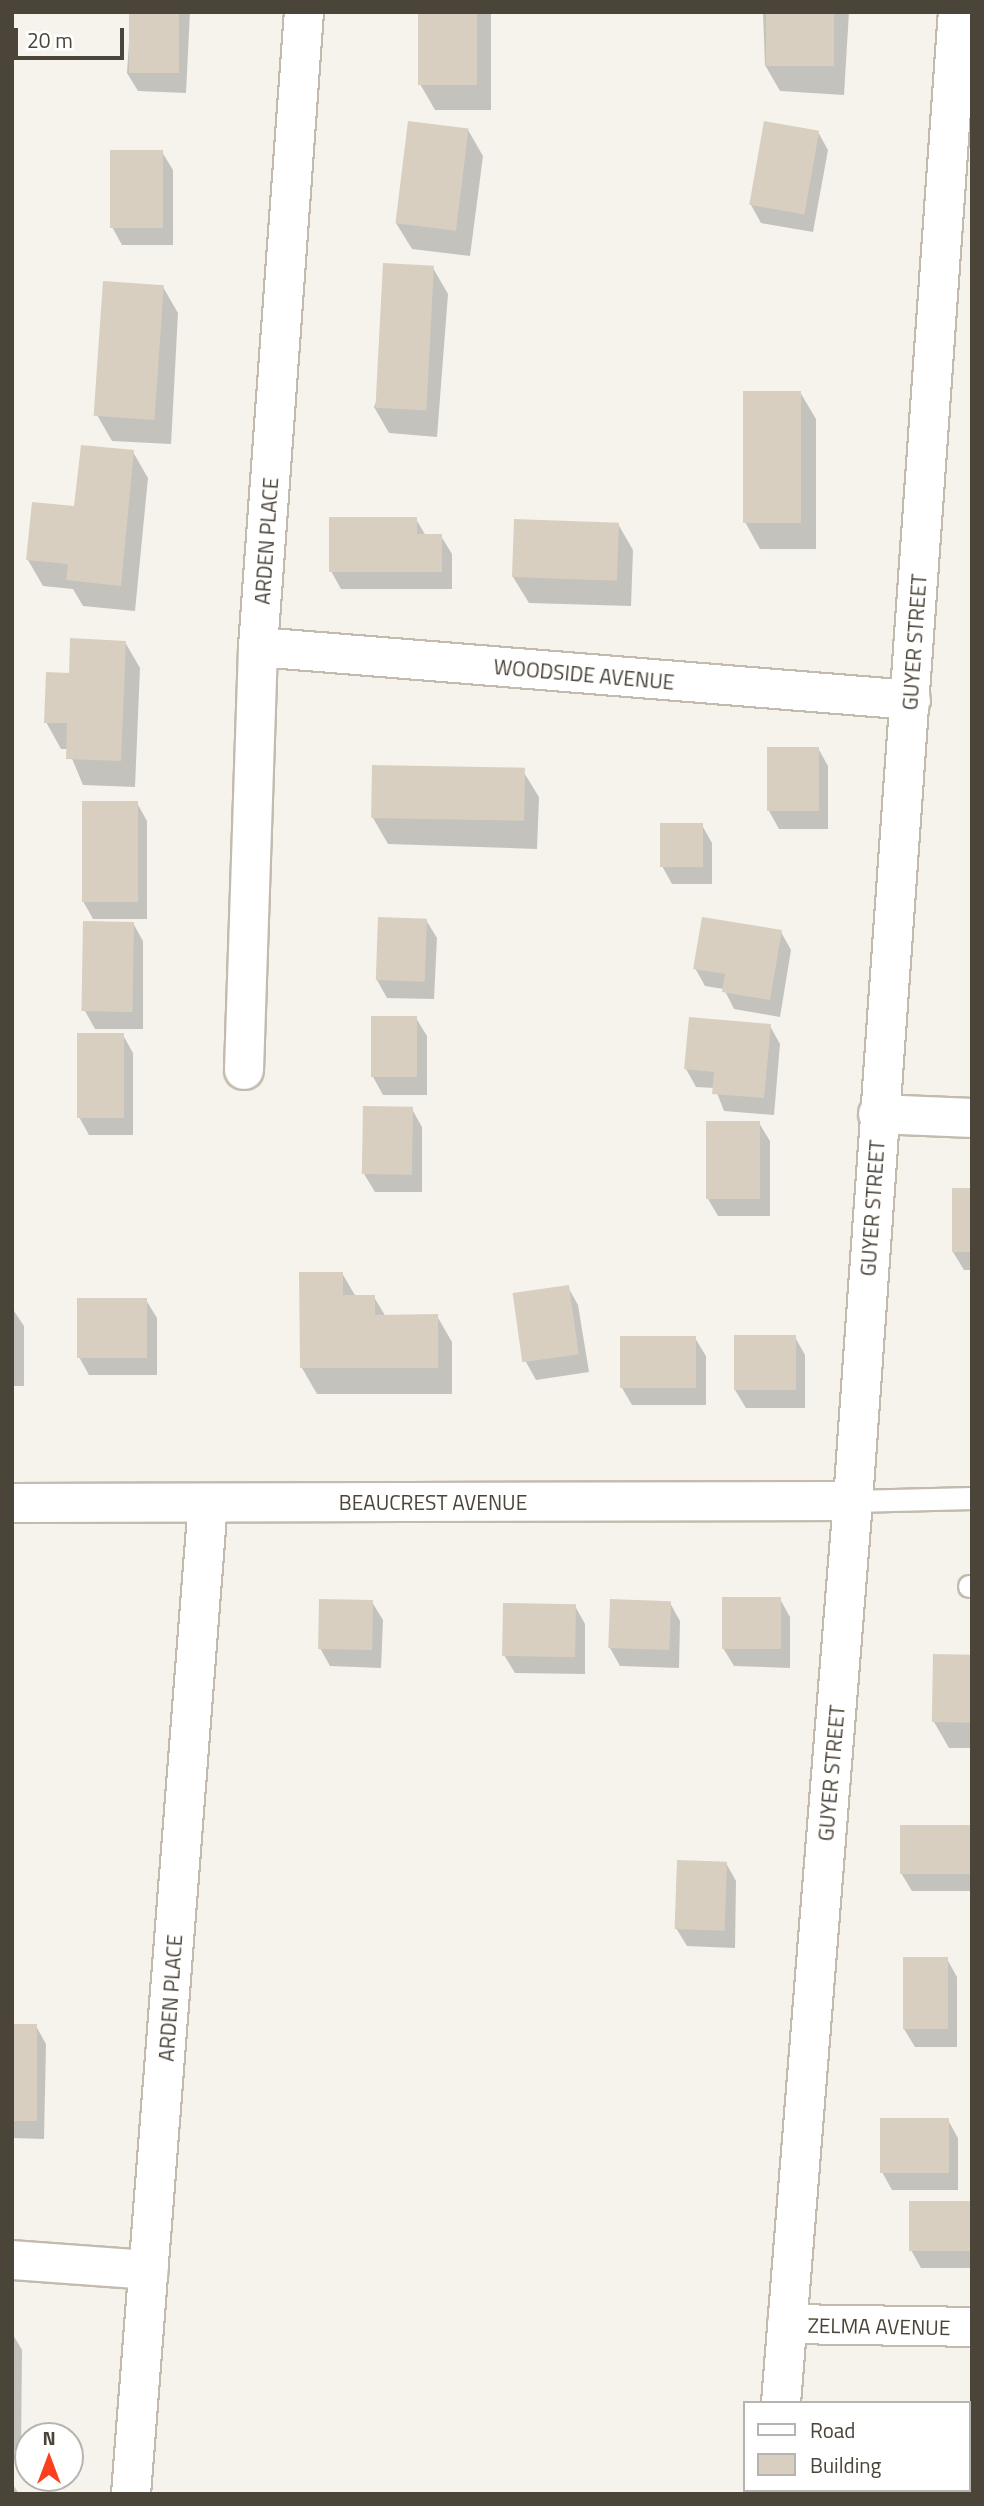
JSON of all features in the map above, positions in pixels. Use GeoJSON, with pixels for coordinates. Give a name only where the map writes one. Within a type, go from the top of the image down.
{"type":"FeatureCollection","features":[{"type":"Feature","properties":{"kind":"street","name":"ARDEN PLACE"},"geometry":{"type":"LineString","coordinates":[[244,1070],[258,647],[304,12]]}},
{"type":"Feature","properties":{"kind":"street","name":"GUYER STREET"},"geometry":{"type":"LineString","coordinates":[[781,2401],[853,1501],[878,1114],[958,145],[958,12]]}},
{"type":"Feature","properties":{"kind":"street","name":"WOODSIDE AVENUE"},"geometry":{"type":"LineString","coordinates":[[258,647],[911,700]]}},
{"type":"Feature","properties":{"kind":"street"},"geometry":{"type":"LineString","coordinates":[[878,1114],[972,1118]]}},
{"type":"Feature","properties":{"kind":"street","name":"BEAUCREST AVENUE"},"geometry":{"type":"LineString","coordinates":[[12,1503],[853,1501]]}},
{"type":"Feature","properties":{"kind":"street","name":"ARDEN PLACE"},"geometry":{"type":"LineString","coordinates":[[131,2494],[208,1503]]}},
{"type":"Feature","properties":{"kind":"street"},"geometry":{"type":"LineString","coordinates":[[12,2260],[149,2270]]}},
{"type":"Feature","properties":{"kind":"street","name":"ZELMA AVENUE"},"geometry":{"type":"LineString","coordinates":[[787,2324],[972,2327]]}},
{"type":"Feature","properties":{"kind":"lane"},"geometry":{"type":"LineString","coordinates":[[853,1501],[972,1498]]}},
{"type":"Feature","properties":{"kind":"building"},"geometry":{"type":"Polygon","coordinates":[[[129,12],[179,12],[179,73],[129,73],[129,12]]]}},
{"type":"Feature","properties":{"kind":"building"},"geometry":{"type":"Polygon","coordinates":[[[418,12],[477,12],[477,85],[418,85],[418,12]]]}},
{"type":"Feature","properties":{"kind":"building"},"geometry":{"type":"Polygon","coordinates":[[[766,12],[834,12],[834,66],[766,66],[766,12]]]}},
{"type":"Feature","properties":{"kind":"building"},"geometry":{"type":"Polygon","coordinates":[[[408,121],[469,128],[456,231],[395,223],[408,121]]]}},
{"type":"Feature","properties":{"kind":"building"},"geometry":{"type":"Polygon","coordinates":[[[764,121],[819,131],[804,214],[749,205],[764,121]]]}},
{"type":"Feature","properties":{"kind":"building"},"geometry":{"type":"Polygon","coordinates":[[[110,150],[163,150],[163,228],[110,228],[110,150]]]}},
{"type":"Feature","properties":{"kind":"building"},"geometry":{"type":"Polygon","coordinates":[[[383,263],[434,266],[426,410],[375,408],[383,263]]]}},
{"type":"Feature","properties":{"kind":"building"},"geometry":{"type":"Polygon","coordinates":[[[103,281],[164,285],[154,420],[94,416],[103,281]]]}},
{"type":"Feature","properties":{"kind":"building"},"geometry":{"type":"Polygon","coordinates":[[[743,391],[801,391],[801,523],[743,523],[743,391]]]}},
{"type":"Feature","properties":{"kind":"building"},"geometry":{"type":"Polygon","coordinates":[[[81,445],[134,450],[121,586],[66,580],[68,564],[26,560],[32,502],[74,506],[81,445]]]}},
{"type":"Feature","properties":{"kind":"building"},"geometry":{"type":"Polygon","coordinates":[[[329,517],[417,517],[417,534],[442,534],[442,572],[329,572],[329,517]]]}},
{"type":"Feature","properties":{"kind":"building"},"geometry":{"type":"Polygon","coordinates":[[[514,519],[619,523],[617,581],[512,577],[514,519]]]}},
{"type":"Feature","properties":{"kind":"building"},"geometry":{"type":"Polygon","coordinates":[[[70,638],[126,641],[121,761],[66,759],[67,723],[44,723],[46,672],[69,673],[70,638]]]}},
{"type":"Feature","properties":{"kind":"building"},"geometry":{"type":"Polygon","coordinates":[[[767,747],[819,747],[819,811],[767,811],[767,747]]]}},
{"type":"Feature","properties":{"kind":"building"},"geometry":{"type":"Polygon","coordinates":[[[372,765],[525,768],[524,821],[371,818],[372,765]]]}},
{"type":"Feature","properties":{"kind":"building"},"geometry":{"type":"Polygon","coordinates":[[[82,801],[138,801],[138,902],[82,902],[82,801]]]}},
{"type":"Feature","properties":{"kind":"building"},"geometry":{"type":"Polygon","coordinates":[[[660,823],[703,823],[703,867],[660,867],[660,823]]]}},
{"type":"Feature","properties":{"kind":"building"},"geometry":{"type":"Polygon","coordinates":[[[378,917],[427,919],[425,982],[376,980],[378,917]]]}},
{"type":"Feature","properties":{"kind":"building"},"geometry":{"type":"Polygon","coordinates":[[[702,917],[782,930],[770,1000],[722,992],[725,974],[693,969],[702,917]]]}},
{"type":"Feature","properties":{"kind":"building"},"geometry":{"type":"Polygon","coordinates":[[[83,921],[134,922],[132,1012],[81,1011],[83,921]]]}},
{"type":"Feature","properties":{"kind":"building"},"geometry":{"type":"Polygon","coordinates":[[[371,1016],[417,1016],[417,1077],[371,1077],[371,1016]]]}},
{"type":"Feature","properties":{"kind":"building"},"geometry":{"type":"Polygon","coordinates":[[[689,1017],[771,1024],[764,1098],[712,1094],[714,1072],[684,1069],[689,1017]]]}},
{"type":"Feature","properties":{"kind":"building"},"geometry":{"type":"Polygon","coordinates":[[[77,1033],[124,1033],[124,1118],[77,1118],[77,1033]]]}},
{"type":"Feature","properties":{"kind":"building"},"geometry":{"type":"Polygon","coordinates":[[[363,1106],[413,1107],[412,1175],[362,1174],[363,1106]]]}},
{"type":"Feature","properties":{"kind":"building"},"geometry":{"type":"Polygon","coordinates":[[[706,1121],[760,1121],[760,1199],[706,1199],[706,1121]]]}},
{"type":"Feature","properties":{"kind":"building"},"geometry":{"type":"Polygon","coordinates":[[[952,1188],[972,1188],[972,1252],[952,1252],[952,1188]]]}},
{"type":"Feature","properties":{"kind":"building"},"geometry":{"type":"Polygon","coordinates":[[[299,1272],[343,1272],[343,1295],[375,1295],[375,1315],[438,1314],[438,1368],[300,1368],[299,1272]]]}},
{"type":"Feature","properties":{"kind":"building"},"geometry":{"type":"Polygon","coordinates":[[[569,1285],[579,1354],[522,1362],[513,1293],[569,1285]]]}},
{"type":"Feature","properties":{"kind":"building"},"geometry":{"type":"Polygon","coordinates":[[[77,1298],[147,1298],[147,1358],[77,1358],[77,1298]]]}},
{"type":"Feature","properties":{"kind":"building"},"geometry":{"type":"Polygon","coordinates":[[[734,1335],[796,1335],[796,1390],[734,1390],[734,1335]]]}},
{"type":"Feature","properties":{"kind":"building"},"geometry":{"type":"Polygon","coordinates":[[[620,1336],[696,1336],[696,1388],[620,1388],[620,1336]]]}},
{"type":"Feature","properties":{"kind":"building"},"geometry":{"type":"Polygon","coordinates":[[[722,1597],[781,1597],[781,1649],[722,1649],[722,1597]]]}},
{"type":"Feature","properties":{"kind":"building"},"geometry":{"type":"Polygon","coordinates":[[[319,1599],[373,1600],[372,1650],[318,1649],[319,1599]]]}},
{"type":"Feature","properties":{"kind":"building"},"geometry":{"type":"Polygon","coordinates":[[[610,1599],[671,1601],[669,1650],[608,1648],[610,1599]]]}},
{"type":"Feature","properties":{"kind":"building"},"geometry":{"type":"Polygon","coordinates":[[[503,1603],[576,1604],[575,1657],[502,1656],[503,1603]]]}},
{"type":"Feature","properties":{"kind":"building"},"geometry":{"type":"Polygon","coordinates":[[[933,1654],[972,1655],[971,1723],[932,1722],[933,1654]]]}},
{"type":"Feature","properties":{"kind":"building"},"geometry":{"type":"Polygon","coordinates":[[[900,1825],[970,1825],[970,1874],[900,1874],[900,1825]]]}},
{"type":"Feature","properties":{"kind":"building"},"geometry":{"type":"Polygon","coordinates":[[[677,1860],[727,1862],[725,1931],[675,1929],[677,1860]]]}},
{"type":"Feature","properties":{"kind":"building"},"geometry":{"type":"Polygon","coordinates":[[[903,1957],[948,1957],[948,2029],[903,2029],[903,1957]]]}},
{"type":"Feature","properties":{"kind":"building"},"geometry":{"type":"Polygon","coordinates":[[[12,2024],[37,2024],[37,2121],[12,2121],[12,2024]]]}},
{"type":"Feature","properties":{"kind":"building"},"geometry":{"type":"Polygon","coordinates":[[[880,2118],[949,2118],[949,2173],[880,2173],[880,2118]]]}},
{"type":"Feature","properties":{"kind":"building"},"geometry":{"type":"Polygon","coordinates":[[[909,2201],[972,2201],[972,2251],[909,2251],[909,2201]]]}}]}
